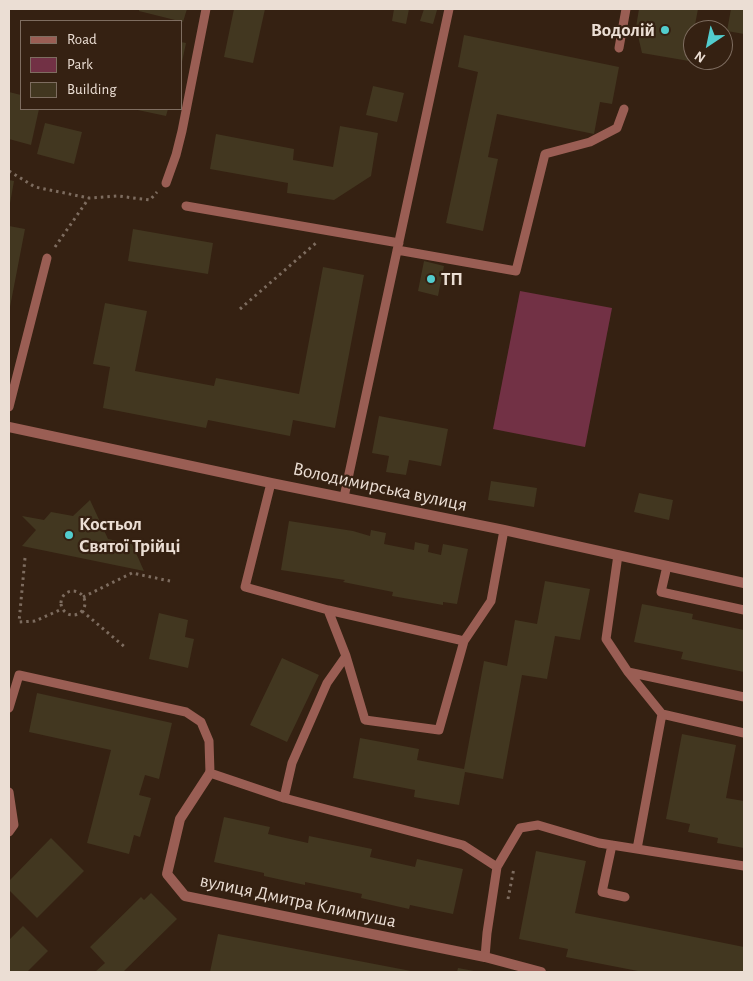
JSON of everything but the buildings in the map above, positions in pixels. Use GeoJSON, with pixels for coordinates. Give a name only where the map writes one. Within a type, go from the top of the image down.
{"type":"FeatureCollection","features":[{"type":"Feature","properties":{"kind":"street","name":"Володимирська вулиця"},"geometry":{"type":"LineString","coordinates":[[9,427],[504,530],[744,583]]}},
{"type":"Feature","properties":{"kind":"street","name":"вулиця Дмитра Климпуша"},"geometry":{"type":"LineString","coordinates":[[210,772],[180,819],[167,874],[185,896],[485,957],[517,969],[541,972]]}},
{"type":"Feature","properties":{"kind":"lane"},"geometry":{"type":"LineString","coordinates":[[166,183],[182,130],[206,9]]}},
{"type":"Feature","properties":{"kind":"lane"},"geometry":{"type":"LineString","coordinates":[[344,497],[449,9]]}},
{"type":"Feature","properties":{"kind":"lane"},"geometry":{"type":"LineString","coordinates":[[619,48],[626,9]]}},
{"type":"Feature","properties":{"kind":"lane"},"geometry":{"type":"LineString","coordinates":[[186,206],[330,232],[516,271],[545,154],[590,142],[617,128],[624,109]]}},
{"type":"Feature","properties":{"kind":"lane"},"geometry":{"type":"LineString","coordinates":[[9,407],[47,258]]}},
{"type":"Feature","properties":{"kind":"lane"},"geometry":{"type":"LineString","coordinates":[[271,483],[244,587],[328,610],[464,641]]}},
{"type":"Feature","properties":{"kind":"lane"},"geometry":{"type":"LineString","coordinates":[[328,610],[346,656],[366,720],[439,730],[464,641],[490,601],[504,530]]}},
{"type":"Feature","properties":{"kind":"lane"},"geometry":{"type":"LineString","coordinates":[[618,555],[606,639],[628,672],[662,714],[744,733]]}},
{"type":"Feature","properties":{"kind":"lane"},"geometry":{"type":"LineString","coordinates":[[667,566],[661,592],[744,610]]}},
{"type":"Feature","properties":{"kind":"lane"},"geometry":{"type":"LineString","coordinates":[[284,798],[292,763],[326,683],[346,656]]}},
{"type":"Feature","properties":{"kind":"lane"},"geometry":{"type":"LineString","coordinates":[[628,672],[744,697]]}},
{"type":"Feature","properties":{"kind":"lane"},"geometry":{"type":"LineString","coordinates":[[9,708],[19,675],[186,712],[201,722],[209,741],[210,772],[284,798],[463,844],[497,867]]}},
{"type":"Feature","properties":{"kind":"lane"},"geometry":{"type":"LineString","coordinates":[[637,849],[662,714]]}},
{"type":"Feature","properties":{"kind":"lane"},"geometry":{"type":"LineString","coordinates":[[9,792],[14,825],[9,832]]}},
{"type":"Feature","properties":{"kind":"lane"},"geometry":{"type":"LineString","coordinates":[[485,957],[497,867],[520,828],[538,825],[599,843],[744,866]]}},
{"type":"Feature","properties":{"kind":"lane"},"geometry":{"type":"LineString","coordinates":[[612,845],[602,892],[625,897]]}},
{"type":"Feature","properties":{"kind":"path"},"geometry":{"type":"LineString","coordinates":[[9,172],[35,187],[89,198],[118,196],[150,200],[166,183]]}},
{"type":"Feature","properties":{"kind":"path"},"geometry":{"type":"LineString","coordinates":[[47,258],[89,198]]}},
{"type":"Feature","properties":{"kind":"path"},"geometry":{"type":"LineString","coordinates":[[240,309],[330,232]]}},
{"type":"Feature","properties":{"kind":"path"},"geometry":{"type":"LineString","coordinates":[[25,558],[19,622],[35,620],[62,609]]}},
{"type":"Feature","properties":{"kind":"path"},"geometry":{"type":"LineString","coordinates":[[84,597],[132,573],[170,581]]}},
{"type":"Feature","properties":{"kind":"path"},"geometry":{"type":"LineString","coordinates":[[70,591],[78,592],[84,597],[85,604],[82,611],[76,615],[70,615],[62,609],[61,600],[66,593],[70,591]]}},
{"type":"Feature","properties":{"kind":"path"},"geometry":{"type":"LineString","coordinates":[[82,611],[126,648]]}},
{"type":"Feature","properties":{"kind":"path"},"geometry":{"type":"LineString","coordinates":[[507,906],[514,867]]}},
{"type":"Feature","properties":{"kind":"green space"},"geometry":{"type":"Polygon","coordinates":[[[520,291],[612,308],[585,447],[493,429],[520,291]]]}},
{"type":"Feature","properties":{"kind":"place","name":"Водолій"},"geometry":{"type":"Point","coordinates":[665,30]}},
{"type":"Feature","properties":{"kind":"place","name":"ТП"},"geometry":{"type":"Point","coordinates":[431,279]}},
{"type":"Feature","properties":{"kind":"place","name":"Костьол Святої Трійці"},"geometry":{"type":"Point","coordinates":[69,535]}}]}
